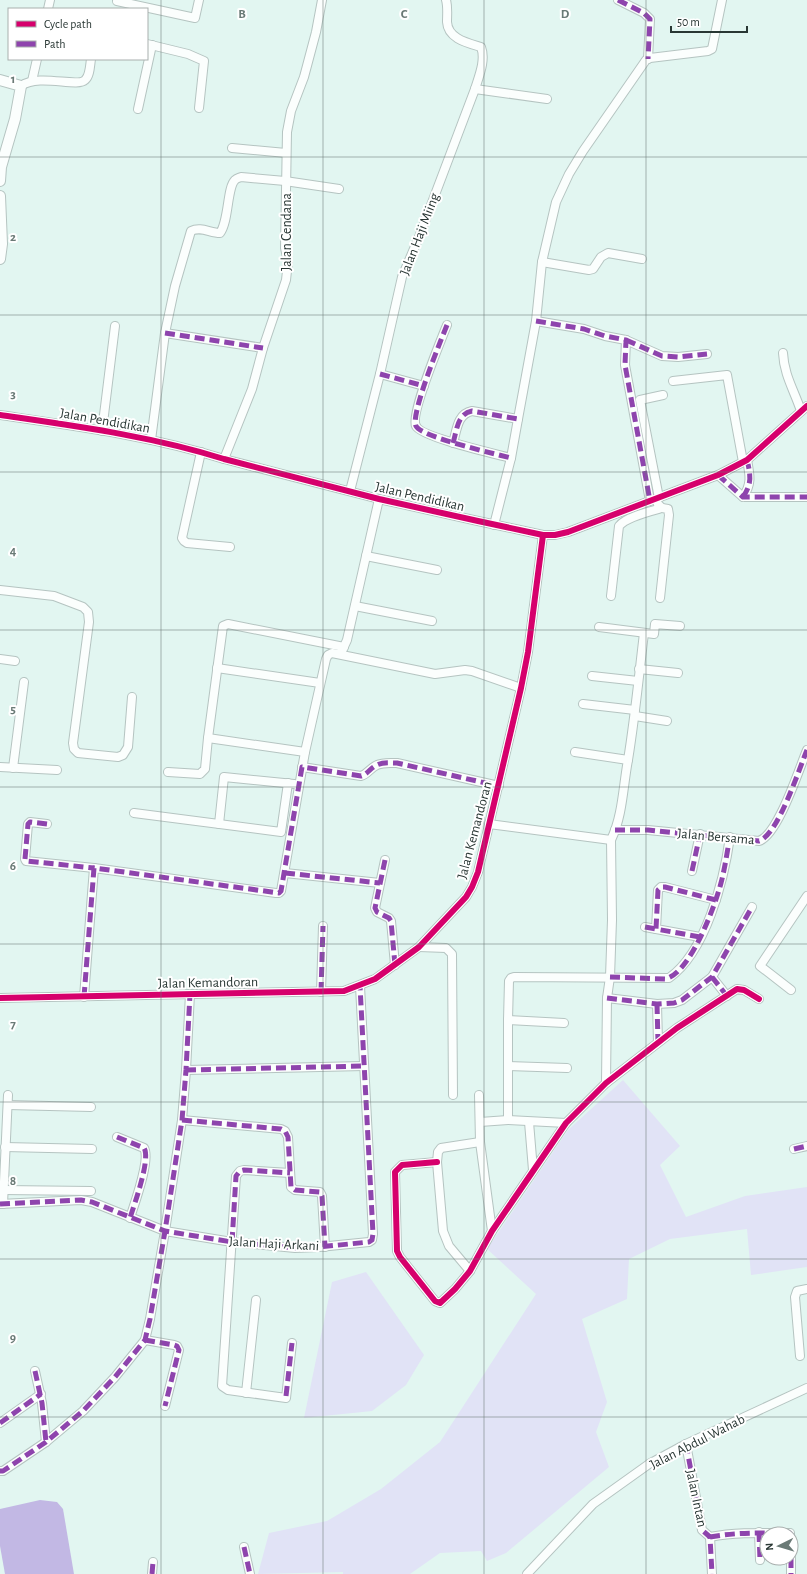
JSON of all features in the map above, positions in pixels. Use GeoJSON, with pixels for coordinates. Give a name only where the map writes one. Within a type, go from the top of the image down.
{"type":"FeatureCollection","features":[{"type":"Feature","properties":{"kind":"street"},"geometry":{"type":"LineString","coordinates":[[117,1],[195,18],[199,0]]}},
{"type":"Feature","properties":{"kind":"street","name":"Jalan Cendana"},"geometry":{"type":"LineString","coordinates":[[224,459],[252,389],[263,348],[286,280],[288,262],[285,248],[287,132],[291,112],[304,77],[316,32],[322,0]]}},
{"type":"Feature","properties":{"kind":"street","name":"Jalan Haji Miing"},"geometry":{"type":"LineString","coordinates":[[350,491],[380,374],[402,277],[419,237],[482,68],[483,53],[481,47],[460,41],[451,32],[448,25],[446,0]]}},
{"type":"Feature","properties":{"kind":"street"},"geometry":{"type":"LineString","coordinates":[[618,0],[644,13],[650,18],[648,59]]}},
{"type":"Feature","properties":{"kind":"street"},"geometry":{"type":"LineString","coordinates":[[494,524],[511,458],[536,321],[542,262],[556,202],[569,174],[643,63],[648,59],[696,53],[712,49],[722,0]]}},
{"type":"Feature","properties":{"kind":"street"},"geometry":{"type":"LineString","coordinates":[[148,56],[150,45],[188,54],[204,61],[199,108]]}},
{"type":"Feature","properties":{"kind":"street"},"geometry":{"type":"LineString","coordinates":[[32,81],[37,60]]}},
{"type":"Feature","properties":{"kind":"street"},"geometry":{"type":"LineString","coordinates":[[0,80],[21,86],[32,81],[46,80],[79,83],[85,81],[88,76],[91,60]]}},
{"type":"Feature","properties":{"kind":"street"},"geometry":{"type":"LineString","coordinates":[[138,109],[147,60]]}},
{"type":"Feature","properties":{"kind":"street"},"geometry":{"type":"LineString","coordinates":[[0,181],[1,168],[16,119],[21,86]]}},
{"type":"Feature","properties":{"kind":"street"},"geometry":{"type":"LineString","coordinates":[[475,89],[547,99]]}},
{"type":"Feature","properties":{"kind":"street"},"geometry":{"type":"LineString","coordinates":[[232,148],[286,153]]}},
{"type":"Feature","properties":{"kind":"street"},"geometry":{"type":"LineString","coordinates":[[151,440],[165,333],[175,286],[191,231],[193,229],[202,229],[220,233],[225,224],[232,185],[237,178],[241,177],[286,181],[339,189]]}},
{"type":"Feature","properties":{"kind":"street"},"geometry":{"type":"LineString","coordinates":[[0,196],[2,244],[0,258]]}},
{"type":"Feature","properties":{"kind":"street"},"geometry":{"type":"LineString","coordinates":[[542,262],[589,270],[593,269],[601,257],[608,253],[642,259]]}},
{"type":"Feature","properties":{"kind":"street"},"geometry":{"type":"LineString","coordinates":[[536,321],[584,329],[604,336],[626,340],[662,356],[678,357],[707,354]]}},
{"type":"Feature","properties":{"kind":"street"},"geometry":{"type":"LineString","coordinates":[[447,325],[424,386],[414,420],[416,427],[420,431],[453,443],[511,458]]}},
{"type":"Feature","properties":{"kind":"street"},"geometry":{"type":"LineString","coordinates":[[102,431],[115,326]]}},
{"type":"Feature","properties":{"kind":"street"},"geometry":{"type":"LineString","coordinates":[[165,333],[263,348]]}},
{"type":"Feature","properties":{"kind":"street"},"geometry":{"type":"LineString","coordinates":[[626,340],[626,365],[654,499],[662,508]]}},
{"type":"Feature","properties":{"kind":"street"},"geometry":{"type":"LineString","coordinates":[[783,353],[783,367],[804,409]]}},
{"type":"Feature","properties":{"kind":"street"},"geometry":{"type":"LineString","coordinates":[[380,374],[424,386]]}},
{"type":"Feature","properties":{"kind":"street"},"geometry":{"type":"LineString","coordinates":[[673,381],[728,375],[750,480],[749,488],[743,498]]}},
{"type":"Feature","properties":{"kind":"street"},"geometry":{"type":"LineString","coordinates":[[654,499],[640,400],[663,395]]}},
{"type":"Feature","properties":{"kind":"street","name":"Jalan Pendidikan"},"geometry":{"type":"LineString","coordinates":[[0,414],[151,440],[379,499],[543,535],[555,535],[568,532],[654,499],[706,476],[718,475],[745,461],[804,409]]}},
{"type":"Feature","properties":{"kind":"street"},"geometry":{"type":"LineString","coordinates":[[453,443],[460,419],[465,413],[472,411],[518,419]]}},
{"type":"Feature","properties":{"kind":"street"},"geometry":{"type":"LineString","coordinates":[[201,452],[182,538],[187,543],[230,547]]}},
{"type":"Feature","properties":{"kind":"street"},"geometry":{"type":"LineString","coordinates":[[718,475],[743,498],[807,497]]}},
{"type":"Feature","properties":{"kind":"street"},"geometry":{"type":"LineString","coordinates":[[341,655],[347,640],[379,499]]}},
{"type":"Feature","properties":{"kind":"street"},"geometry":{"type":"LineString","coordinates":[[611,596],[620,526],[622,523],[631,518],[662,508],[668,509],[669,516],[660,598]]}},
{"type":"Feature","properties":{"kind":"street","name":"Jalan Kemandoran"},"geometry":{"type":"LineString","coordinates":[[0,998],[344,991],[375,979],[419,947],[466,897],[478,872],[528,652],[543,535]]}},
{"type":"Feature","properties":{"kind":"street"},"geometry":{"type":"LineString","coordinates":[[366,556],[437,570]]}},
{"type":"Feature","properties":{"kind":"street"},"geometry":{"type":"LineString","coordinates":[[0,590],[54,596],[83,607],[88,612],[89,622],[73,743],[74,749],[78,753],[118,757],[122,755],[128,747],[132,697]]}},
{"type":"Feature","properties":{"kind":"street"},"geometry":{"type":"LineString","coordinates":[[355,606],[432,621]]}},
{"type":"Feature","properties":{"kind":"street"},"geometry":{"type":"LineString","coordinates":[[168,772],[200,774],[205,769],[223,626],[228,624],[344,647]]}},
{"type":"Feature","properties":{"kind":"street"},"geometry":{"type":"LineString","coordinates":[[599,627],[654,634],[655,624],[680,626]]}},
{"type":"Feature","properties":{"kind":"street"},"geometry":{"type":"LineString","coordinates":[[606,1083],[607,998],[610,977],[612,920],[611,840],[616,830],[625,782],[644,633]]}},
{"type":"Feature","properties":{"kind":"street"},"geometry":{"type":"LineString","coordinates":[[47,824],[30,822],[28,824],[26,861],[94,868],[279,893],[281,891],[285,873],[305,752],[320,683],[328,655],[332,653],[435,674],[465,670],[472,671],[521,688]]}},
{"type":"Feature","properties":{"kind":"street"},"geometry":{"type":"LineString","coordinates":[[0,659],[15,661]]}},
{"type":"Feature","properties":{"kind":"street"},"geometry":{"type":"LineString","coordinates":[[217,668],[320,683]]}},
{"type":"Feature","properties":{"kind":"street"},"geometry":{"type":"LineString","coordinates":[[640,669],[678,673]]}},
{"type":"Feature","properties":{"kind":"street"},"geometry":{"type":"LineString","coordinates":[[592,676],[638,681]]}},
{"type":"Feature","properties":{"kind":"street"},"geometry":{"type":"LineString","coordinates":[[13,768],[24,682]]}},
{"type":"Feature","properties":{"kind":"street"},"geometry":{"type":"LineString","coordinates":[[583,704],[635,713],[667,721]]}},
{"type":"Feature","properties":{"kind":"street"},"geometry":{"type":"LineString","coordinates":[[208,738],[305,752]]}},
{"type":"Feature","properties":{"kind":"street","name":"Jalan Bersama"},"geometry":{"type":"LineString","coordinates":[[616,830],[648,830],[700,834],[759,841],[764,839],[770,834],[788,797],[807,750]]}},
{"type":"Feature","properties":{"kind":"street"},"geometry":{"type":"LineString","coordinates":[[575,752],[628,760]]}},
{"type":"Feature","properties":{"kind":"street"},"geometry":{"type":"LineString","coordinates":[[302,767],[361,776],[377,765],[397,763],[498,786]]}},
{"type":"Feature","properties":{"kind":"street"},"geometry":{"type":"LineString","coordinates":[[0,767],[57,770]]}},
{"type":"Feature","properties":{"kind":"street"},"geometry":{"type":"LineString","coordinates":[[219,824],[224,777],[300,785]]}},
{"type":"Feature","properties":{"kind":"street"},"geometry":{"type":"LineString","coordinates":[[134,813],[281,832],[288,783]]}},
{"type":"Feature","properties":{"kind":"street"},"geometry":{"type":"LineString","coordinates":[[489,824],[611,840]]}},
{"type":"Feature","properties":{"kind":"street"},"geometry":{"type":"LineString","coordinates":[[692,871],[700,834]]}},
{"type":"Feature","properties":{"kind":"street"},"geometry":{"type":"LineString","coordinates":[[508,1120],[509,981],[514,976],[669,978],[683,964],[700,937],[716,900],[726,863],[730,837]]}},
{"type":"Feature","properties":{"kind":"street"},"geometry":{"type":"LineString","coordinates":[[385,860],[376,910],[391,920],[396,965]]}},
{"type":"Feature","properties":{"kind":"street"},"geometry":{"type":"LineString","coordinates":[[84,997],[94,868]]}},
{"type":"Feature","properties":{"kind":"street"},"geometry":{"type":"LineString","coordinates":[[285,873],[380,883]]}},
{"type":"Feature","properties":{"kind":"street"},"geometry":{"type":"LineString","coordinates":[[656,929],[658,890],[661,887],[716,900]]}},
{"type":"Feature","properties":{"kind":"street"},"geometry":{"type":"LineString","coordinates":[[790,990],[760,966],[807,896]]}},
{"type":"Feature","properties":{"kind":"street"},"geometry":{"type":"LineString","coordinates":[[607,998],[657,1004],[674,1003],[682,1000],[712,977],[752,907]]}},
{"type":"Feature","properties":{"kind":"street"},"geometry":{"type":"LineString","coordinates":[[321,992],[323,926]]}},
{"type":"Feature","properties":{"kind":"street"},"geometry":{"type":"LineString","coordinates":[[645,927],[700,937]]}},
{"type":"Feature","properties":{"kind":"street"},"geometry":{"type":"LineString","coordinates":[[419,947],[446,948],[452,954],[453,1095]]}},
{"type":"Feature","properties":{"kind":"street"},"geometry":{"type":"LineString","coordinates":[[712,977],[727,996]]}},
{"type":"Feature","properties":{"kind":"street","name":"Jalan Haji Arkani"},"geometry":{"type":"LineString","coordinates":[[1,1204],[81,1200],[102,1205],[130,1218],[165,1231],[232,1242],[295,1248],[325,1247],[369,1242],[372,1240],[360,986]]}},
{"type":"Feature","properties":{"kind":"street"},"geometry":{"type":"LineString","coordinates":[[437,1162],[402,1165],[395,1172],[398,1251],[400,1257],[437,1302],[442,1301],[455,1289],[470,1271],[492,1231],[566,1123],[606,1083],[677,1028],[737,989],[741,989],[759,1000]]}},
{"type":"Feature","properties":{"kind":"street"},"geometry":{"type":"LineString","coordinates":[[0,1471],[46,1442],[83,1411],[115,1377],[145,1340],[165,1231],[182,1120],[190,994]]}},
{"type":"Feature","properties":{"kind":"street"},"geometry":{"type":"LineString","coordinates":[[657,1004],[658,1042]]}},
{"type":"Feature","properties":{"kind":"street"},"geometry":{"type":"LineString","coordinates":[[508,1020],[564,1023]]}},
{"type":"Feature","properties":{"kind":"street"},"geometry":{"type":"LineString","coordinates":[[186,1070],[364,1066]]}},
{"type":"Feature","properties":{"kind":"street"},"geometry":{"type":"LineString","coordinates":[[508,1066],[567,1068]]}},
{"type":"Feature","properties":{"kind":"street"},"geometry":{"type":"LineString","coordinates":[[1,1204],[6,1147],[8,1095]]}},
{"type":"Feature","properties":{"kind":"street"},"geometry":{"type":"LineString","coordinates":[[479,1095],[480,1142],[492,1231]]}},
{"type":"Feature","properties":{"kind":"street"},"geometry":{"type":"LineString","coordinates":[[8,1105],[91,1107]]}},
{"type":"Feature","properties":{"kind":"street"},"geometry":{"type":"LineString","coordinates":[[182,1120],[281,1129],[285,1131],[288,1137],[291,1187],[295,1190],[320,1192],[322,1196],[325,1247]]}},
{"type":"Feature","properties":{"kind":"street"},"geometry":{"type":"LineString","coordinates":[[480,1122],[508,1120],[566,1123]]}},
{"type":"Feature","properties":{"kind":"street"},"geometry":{"type":"LineString","coordinates":[[529,1122],[533,1170]]}},
{"type":"Feature","properties":{"kind":"street"},"geometry":{"type":"LineString","coordinates":[[117,1138],[145,1149],[143,1174],[130,1218]]}},
{"type":"Feature","properties":{"kind":"street"},"geometry":{"type":"LineString","coordinates":[[470,1271],[450,1246],[443,1231],[437,1162],[438,1152],[441,1148],[480,1142]]}},
{"type":"Feature","properties":{"kind":"street"},"geometry":{"type":"LineString","coordinates":[[794,1149],[807,1146]]}},
{"type":"Feature","properties":{"kind":"street"},"geometry":{"type":"LineString","coordinates":[[6,1147],[92,1149]]}},
{"type":"Feature","properties":{"kind":"street"},"geometry":{"type":"LineString","coordinates":[[290,1173],[244,1170],[237,1173],[236,1176],[221,1384],[224,1389],[286,1398],[292,1343]]}},
{"type":"Feature","properties":{"kind":"street"},"geometry":{"type":"LineString","coordinates":[[3,1190],[91,1191]]}},
{"type":"Feature","properties":{"kind":"street"},"geometry":{"type":"LineString","coordinates":[[800,1356],[795,1297],[797,1291],[807,1289]]}},
{"type":"Feature","properties":{"kind":"street"},"geometry":{"type":"LineString","coordinates":[[246,1393],[256,1300]]}},
{"type":"Feature","properties":{"kind":"street"},"geometry":{"type":"LineString","coordinates":[[145,1340],[174,1345],[177,1346],[179,1350],[166,1406]]}},
{"type":"Feature","properties":{"kind":"street"},"geometry":{"type":"LineString","coordinates":[[35,1371],[41,1394],[46,1442]]}},
{"type":"Feature","properties":{"kind":"street","name":"Jalan Abdul Wahab"},"geometry":{"type":"LineString","coordinates":[[527,1574],[598,1499],[649,1464],[686,1444],[807,1388]]}},
{"type":"Feature","properties":{"kind":"street"},"geometry":{"type":"LineString","coordinates":[[0,1422],[41,1394]]}},
{"type":"Feature","properties":{"kind":"street","name":"Jalan Intan"},"geometry":{"type":"LineString","coordinates":[[686,1444],[702,1530],[710,1537],[712,1574]]}},
{"type":"Feature","properties":{"kind":"street"},"geometry":{"type":"LineString","coordinates":[[710,1537],[759,1532]]}},
{"type":"Feature","properties":{"kind":"street"},"geometry":{"type":"LineString","coordinates":[[244,1547],[250,1574]]}},
{"type":"Feature","properties":{"kind":"street"},"geometry":{"type":"LineString","coordinates":[[152,1574],[153,1562]]}},
{"type":"Feature","properties":{"kind":"shaded area"},"geometry":{"type":"Polygon","coordinates":[[[623,1080],[680,1146],[660,1165],[686,1217],[745,1196],[807,1187],[807,1267],[751,1275],[747,1229],[670,1239],[629,1259],[627,1299],[582,1319],[607,1402],[596,1432],[609,1467],[506,1553],[487,1561],[481,1551],[440,1553],[410,1574],[343,1574],[343,1572],[258,1574],[269,1533],[327,1521],[381,1489],[440,1442],[536,1294],[487,1249],[568,1130],[623,1080]]]}},
{"type":"Feature","properties":{"kind":"shaded area"},"geometry":{"type":"Polygon","coordinates":[[[366,1272],[424,1355],[406,1385],[372,1411],[304,1418],[332,1282],[366,1272]]]}},
{"type":"Feature","properties":{"kind":"shaded area"},"geometry":{"type":"Polygon","coordinates":[[[40,1500],[57,1502],[63,1509],[74,1574],[5,1574],[0,1546],[0,1509],[40,1500]]]}},
{"type":"Feature","properties":{"kind":"marked path"},"geometry":{"type":"LineString","coordinates":[[618,0],[644,13],[650,19],[648,59]]}},
{"type":"Feature","properties":{"kind":"marked path"},"geometry":{"type":"LineString","coordinates":[[536,321],[584,329],[605,336],[626,340],[625,365],[650,501]]}},
{"type":"Feature","properties":{"kind":"marked path"},"geometry":{"type":"LineString","coordinates":[[447,325],[417,408],[415,419],[416,426],[421,430],[444,440],[511,458]]}},
{"type":"Feature","properties":{"kind":"marked path"},"geometry":{"type":"LineString","coordinates":[[165,333],[263,348]]}},
{"type":"Feature","properties":{"kind":"marked path"},"geometry":{"type":"LineString","coordinates":[[626,340],[662,356],[678,357],[707,354]]}},
{"type":"Feature","properties":{"kind":"marked path"},"geometry":{"type":"LineString","coordinates":[[380,374],[424,386]]}},
{"type":"Feature","properties":{"kind":"marked path"},"geometry":{"type":"LineString","coordinates":[[453,443],[460,419],[463,415],[472,411],[518,419]]}},
{"type":"Feature","properties":{"kind":"marked path"},"geometry":{"type":"LineString","coordinates":[[743,497],[748,489],[750,481],[748,464]]}},
{"type":"Feature","properties":{"kind":"marked path"},"geometry":{"type":"LineString","coordinates":[[718,475],[743,497],[807,497]]}},
{"type":"Feature","properties":{"kind":"marked path"},"geometry":{"type":"LineString","coordinates":[[615,830],[648,830],[759,841],[766,836],[780,815],[807,750]]}},
{"type":"Feature","properties":{"kind":"marked path"},"geometry":{"type":"LineString","coordinates":[[84,997],[94,868],[279,893],[281,891],[302,767],[361,776],[379,764],[397,763],[499,786]]}},
{"type":"Feature","properties":{"kind":"marked path"},"geometry":{"type":"LineString","coordinates":[[47,824],[30,822],[28,824],[26,861],[94,868]]}},
{"type":"Feature","properties":{"kind":"marked path"},"geometry":{"type":"LineString","coordinates":[[692,871],[700,834]]}},
{"type":"Feature","properties":{"kind":"marked path"},"geometry":{"type":"LineString","coordinates":[[610,977],[665,979],[674,974],[683,965],[700,938],[718,894],[730,837]]}},
{"type":"Feature","properties":{"kind":"marked path"},"geometry":{"type":"LineString","coordinates":[[385,860],[375,908],[377,912],[389,918],[391,921],[395,965]]}},
{"type":"Feature","properties":{"kind":"marked path"},"geometry":{"type":"LineString","coordinates":[[285,873],[380,883]]}},
{"type":"Feature","properties":{"kind":"marked path"},"geometry":{"type":"LineString","coordinates":[[700,937],[656,929],[658,890],[661,887],[665,887],[716,900]]}},
{"type":"Feature","properties":{"kind":"marked path"},"geometry":{"type":"LineString","coordinates":[[607,998],[657,1004],[674,1003],[682,1000],[712,977],[752,907]]}},
{"type":"Feature","properties":{"kind":"marked path"},"geometry":{"type":"LineString","coordinates":[[321,992],[323,926]]}},
{"type":"Feature","properties":{"kind":"marked path"},"geometry":{"type":"LineString","coordinates":[[645,927],[656,929]]}},
{"type":"Feature","properties":{"kind":"marked path"},"geometry":{"type":"LineString","coordinates":[[712,977],[727,996]]}},
{"type":"Feature","properties":{"kind":"marked path"},"geometry":{"type":"LineString","coordinates":[[0,1204],[81,1200],[92,1202],[165,1231],[232,1242],[295,1248],[369,1242],[372,1240],[373,1234],[360,986]]}},
{"type":"Feature","properties":{"kind":"marked path"},"geometry":{"type":"LineString","coordinates":[[0,1471],[3,1471],[46,1442],[83,1411],[115,1377],[145,1340],[165,1231],[182,1120],[190,994]]}},
{"type":"Feature","properties":{"kind":"marked path"},"geometry":{"type":"LineString","coordinates":[[657,1004],[658,1042]]}},
{"type":"Feature","properties":{"kind":"marked path"},"geometry":{"type":"LineString","coordinates":[[186,1070],[364,1066]]}},
{"type":"Feature","properties":{"kind":"marked path"},"geometry":{"type":"LineString","coordinates":[[182,1120],[281,1129],[285,1131],[288,1137],[291,1187],[295,1190],[320,1192],[322,1196],[325,1247]]}},
{"type":"Feature","properties":{"kind":"marked path"},"geometry":{"type":"LineString","coordinates":[[117,1137],[144,1148],[146,1154],[144,1172],[130,1218]]}},
{"type":"Feature","properties":{"kind":"marked path"},"geometry":{"type":"LineString","coordinates":[[794,1149],[807,1146]]}},
{"type":"Feature","properties":{"kind":"marked path"},"geometry":{"type":"LineString","coordinates":[[232,1242],[236,1176],[240,1171],[290,1173]]}},
{"type":"Feature","properties":{"kind":"marked path"},"geometry":{"type":"LineString","coordinates":[[145,1340],[174,1345],[177,1346],[179,1350],[165,1406]]}},
{"type":"Feature","properties":{"kind":"marked path"},"geometry":{"type":"LineString","coordinates":[[286,1396],[292,1343]]}},
{"type":"Feature","properties":{"kind":"marked path"},"geometry":{"type":"LineString","coordinates":[[35,1371],[42,1403],[46,1442]]}},
{"type":"Feature","properties":{"kind":"marked path"},"geometry":{"type":"LineString","coordinates":[[0,1423],[41,1394]]}},
{"type":"Feature","properties":{"kind":"marked path"},"geometry":{"type":"LineString","coordinates":[[686,1444],[702,1530],[710,1537],[712,1574]]}},
{"type":"Feature","properties":{"kind":"marked path"},"geometry":{"type":"LineString","coordinates":[[710,1537],[730,1534],[759,1533]]}},
{"type":"Feature","properties":{"kind":"marked path"},"geometry":{"type":"LineString","coordinates":[[244,1547],[250,1574]]}},
{"type":"Feature","properties":{"kind":"marked path"},"geometry":{"type":"LineString","coordinates":[[152,1574],[153,1562]]}},
{"type":"Feature","properties":{"kind":"marked path"},"geometry":{"type":"LineString","coordinates":[[791,1566],[791,1574]]}},
{"type":"Feature","properties":{"kind":"cycle path"},"geometry":{"type":"LineString","coordinates":[[0,415],[85,428],[169,444],[379,499],[543,535],[555,535],[568,532],[718,475],[747,460],[807,406]]}},
{"type":"Feature","properties":{"kind":"cycle path"},"geometry":{"type":"LineString","coordinates":[[0,998],[344,991],[375,979],[419,947],[466,897],[478,872],[528,652],[543,535]]}},
{"type":"Feature","properties":{"kind":"cycle path"},"geometry":{"type":"LineString","coordinates":[[437,1162],[402,1165],[395,1172],[397,1251],[400,1257],[435,1301],[440,1303],[455,1289],[470,1271],[492,1231],[566,1123],[606,1083],[677,1028],[737,989],[744,990],[759,999]]}}]}
